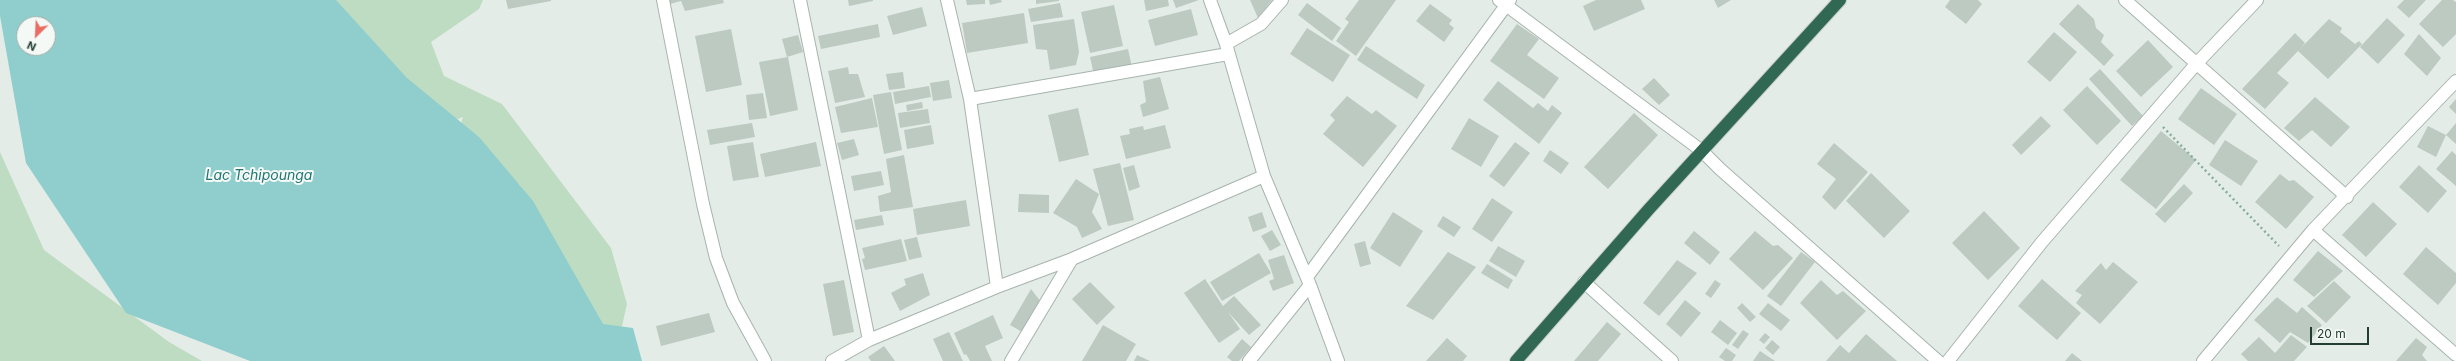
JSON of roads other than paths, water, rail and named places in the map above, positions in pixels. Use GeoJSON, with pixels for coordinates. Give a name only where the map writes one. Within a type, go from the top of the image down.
{"type":"FeatureCollection","features":[{"type":"Feature","properties":{"kind":"highway"},"geometry":{"type":"LineString","coordinates":[[1516,361],[1584,282],[1840,0]]}},
{"type":"Feature","properties":{"kind":"street"},"geometry":{"type":"LineString","coordinates":[[663,0],[703,204],[716,258],[733,302],[765,361]]}},
{"type":"Feature","properties":{"kind":"street"},"geometry":{"type":"LineString","coordinates":[[800,0],[869,340]]}},
{"type":"Feature","properties":{"kind":"street"},"geometry":{"type":"LineString","coordinates":[[947,0],[970,99],[997,286]]}},
{"type":"Feature","properties":{"kind":"street"},"geometry":{"type":"LineString","coordinates":[[1210,0],[1227,49],[1264,176],[1308,281],[1338,361]]}},
{"type":"Feature","properties":{"kind":"street"},"geometry":{"type":"LineString","coordinates":[[970,99],[1227,49],[1261,24],[1282,0]]}},
{"type":"Feature","properties":{"kind":"street"},"geometry":{"type":"LineString","coordinates":[[2126,0],[2347,197]]}},
{"type":"Feature","properties":{"kind":"street"},"geometry":{"type":"LineString","coordinates":[[1948,361],[2042,242],[2197,63],[2257,0]]}},
{"type":"Feature","properties":{"kind":"street"},"geometry":{"type":"LineString","coordinates":[[1249,361],[1308,281],[1505,2],[1702,151],[1726,174],[1938,361]]}},
{"type":"Feature","properties":{"kind":"street"},"geometry":{"type":"LineString","coordinates":[[2203,361],[2313,230],[2347,197],[2456,81]]}},
{"type":"Feature","properties":{"kind":"street"},"geometry":{"type":"LineString","coordinates":[[832,361],[869,340],[997,286],[1072,259],[1264,176]]}},
{"type":"Feature","properties":{"kind":"street"},"geometry":{"type":"LineString","coordinates":[[2313,230],[2456,355]]}},
{"type":"Feature","properties":{"kind":"street"},"geometry":{"type":"LineString","coordinates":[[1011,361],[1072,259]]}},
{"type":"Feature","properties":{"kind":"street"},"geometry":{"type":"LineString","coordinates":[[1584,282],[1672,361]]}},
{"type":"Feature","properties":{"kind":"water","name":"Lac Tchipounga"},"geometry":{"type":"Polygon","coordinates":[[[0,0],[336,0],[407,78],[479,137],[533,201],[603,324],[633,328],[642,361],[250,361],[126,313],[26,163],[0,16],[0,0]]]}}]}
